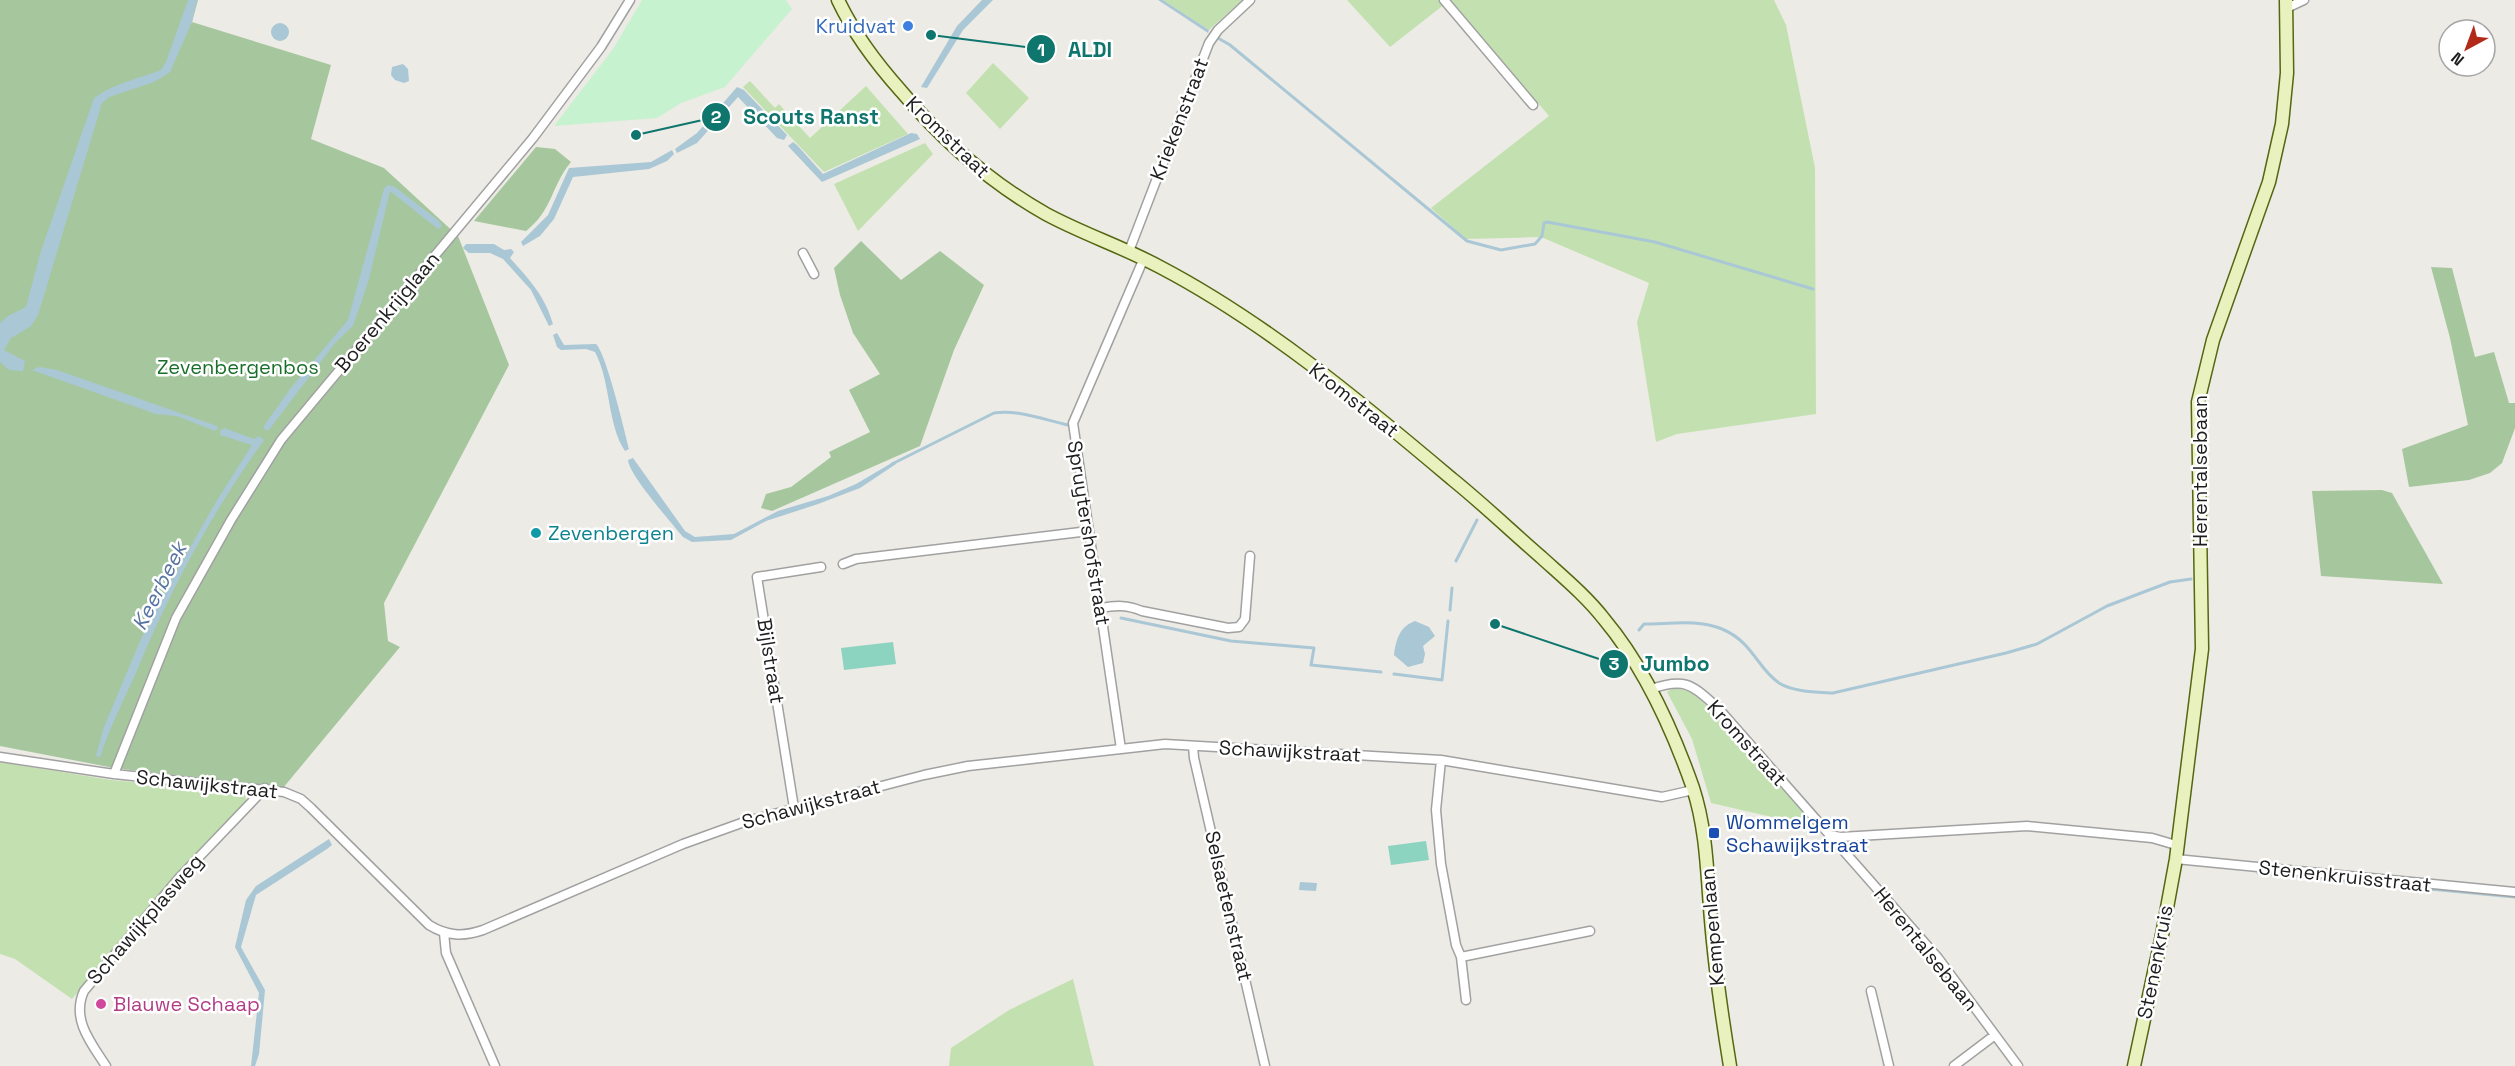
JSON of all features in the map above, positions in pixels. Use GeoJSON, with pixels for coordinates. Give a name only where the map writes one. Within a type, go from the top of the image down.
{"type":"FeatureCollection","features":[{"type":"Feature","properties":{"kind":"main road","name":"Kromstraat"},"geometry":{"type":"LineString","coordinates":[[838,0],[854,30],[879,66],[919,112],[963,157],[1003,188],[1047,214],[1144,258],[1203,291],[1268,334],[1401,436],[1481,502],[1588,600],[1627,650],[1651,689]]}},
{"type":"Feature","properties":{"kind":"main road","name":"Herentalsebaan"},"geometry":{"type":"LineString","coordinates":[[2176,859],[2202,648],[2198,402],[2212,340],[2269,182],[2282,124],[2287,74],[2287,4]]}},
{"type":"Feature","properties":{"kind":"main road","name":"Kempenlaan"},"geometry":{"type":"LineString","coordinates":[[1651,689],[1666,720],[1693,790],[1704,832],[1716,980],[1730,1066]]}},
{"type":"Feature","properties":{"kind":"main road","name":"Stenenkruis"},"geometry":{"type":"LineString","coordinates":[[2134,1066],[2176,859]]}},
{"type":"Feature","properties":{"kind":"street","name":"Boerenkrijglaan"},"geometry":{"type":"LineString","coordinates":[[114,774],[176,618],[231,520],[281,440],[533,138],[601,47],[630,0]]}},
{"type":"Feature","properties":{"kind":"street","name":"Kriekenstraat"},"geometry":{"type":"LineString","coordinates":[[1129,251],[1209,43],[1218,30],[1250,0]]}},
{"type":"Feature","properties":{"kind":"street"},"geometry":{"type":"LineString","coordinates":[[1444,0],[1533,105]]}},
{"type":"Feature","properties":{"kind":"street"},"geometry":{"type":"LineString","coordinates":[[2287,4],[2304,0]]}},
{"type":"Feature","properties":{"kind":"street"},"geometry":{"type":"LineString","coordinates":[[803,252],[814,274]]}},
{"type":"Feature","properties":{"kind":"street","name":"Spruytershofstraat"},"geometry":{"type":"LineString","coordinates":[[1121,748],[1073,423],[1144,258]]}},
{"type":"Feature","properties":{"kind":"street"},"geometry":{"type":"LineString","coordinates":[[843,564],[856,559],[1089,531]]}},
{"type":"Feature","properties":{"kind":"street"},"geometry":{"type":"LineString","coordinates":[[1101,608],[1117,605],[1130,606],[1142,611],[1228,628],[1239,627],[1245,619],[1250,556]]}},
{"type":"Feature","properties":{"kind":"street","name":"Bijlstraat"},"geometry":{"type":"LineString","coordinates":[[794,808],[757,578],[821,567]]}},
{"type":"Feature","properties":{"kind":"street","name":"Kromstraat"},"geometry":{"type":"LineString","coordinates":[[1651,689],[1669,683],[1683,682],[1694,687],[1726,717],[1829,835]]}},
{"type":"Feature","properties":{"kind":"street","name":"Schawijkstraat"},"geometry":{"type":"LineString","coordinates":[[0,757],[114,774],[265,788],[284,792],[306,803],[429,925],[444,933],[458,935],[483,930],[683,844],[747,821],[924,774],[968,766],[1121,748],[1165,744],[1441,760],[1657,796],[1668,796],[1693,790]]}},
{"type":"Feature","properties":{"kind":"street","name":"Selsaetenstraat"},"geometry":{"type":"LineString","coordinates":[[1193,746],[1265,1066]]}},
{"type":"Feature","properties":{"kind":"street"},"geometry":{"type":"LineString","coordinates":[[1441,760],[1436,810],[1441,864],[1456,945],[1461,957],[1466,1000]]}},
{"type":"Feature","properties":{"kind":"street","name":"Schawijkplasweg"},"geometry":{"type":"LineString","coordinates":[[106,1066],[85,1033],[79,1018],[79,1002],[84,991],[179,878],[265,788]]}},
{"type":"Feature","properties":{"kind":"street"},"geometry":{"type":"LineString","coordinates":[[1829,835],[1841,837],[2027,826],[2152,838],[2176,845]]}},
{"type":"Feature","properties":{"kind":"street","name":"Herentalsebaan"},"geometry":{"type":"LineString","coordinates":[[1829,835],[1938,958],[2018,1066]]}},
{"type":"Feature","properties":{"kind":"street","name":"Stenenkruisstraat"},"geometry":{"type":"LineString","coordinates":[[2176,859],[2515,892]]}},
{"type":"Feature","properties":{"kind":"street"},"geometry":{"type":"LineString","coordinates":[[1461,957],[1590,931]]}},
{"type":"Feature","properties":{"kind":"street"},"geometry":{"type":"LineString","coordinates":[[444,933],[446,953],[495,1066]]}},
{"type":"Feature","properties":{"kind":"street"},"geometry":{"type":"LineString","coordinates":[[1871,991],[1889,1066]]}},
{"type":"Feature","properties":{"kind":"street"},"geometry":{"type":"LineString","coordinates":[[1953,1066],[1995,1035]]}},
{"type":"Feature","properties":{"kind":"green space","name":"Zevenbergenbos"},"geometry":{"type":"Polygon","coordinates":[[[0,0],[198,0],[192,22],[331,65],[311,139],[384,168],[458,236],[509,365],[384,603],[388,641],[400,647],[283,788],[114,768],[0,746],[0,0]]]}},
{"type":"Feature","properties":{"kind":"green space"},"geometry":{"type":"Polygon","coordinates":[[[642,0],[786,0],[792,9],[725,87],[681,103],[657,118],[554,126],[613,49],[642,0]]]}},
{"type":"Feature","properties":{"kind":"green space"},"geometry":{"type":"Polygon","coordinates":[[[1163,0],[1242,0],[1209,30],[1163,0]]]}},
{"type":"Feature","properties":{"kind":"green space"},"geometry":{"type":"Polygon","coordinates":[[[1347,0],[1450,0],[1390,47],[1347,0]]]}},
{"type":"Feature","properties":{"kind":"green space"},"geometry":{"type":"Polygon","coordinates":[[[1451,0],[1774,0],[1786,25],[1815,168],[1816,414],[1677,434],[1656,442],[1637,322],[1649,283],[1541,237],[1466,239],[1431,208],[1549,116],[1451,0]]]}},
{"type":"Feature","properties":{"kind":"green space"},"geometry":{"type":"Polygon","coordinates":[[[993,63],[1029,98],[1000,129],[966,93],[993,63]]]}},
{"type":"Feature","properties":{"kind":"green space"},"geometry":{"type":"Polygon","coordinates":[[[750,81],[775,108],[779,104],[810,138],[866,86],[908,134],[824,172],[743,87],[750,81]]]}},
{"type":"Feature","properties":{"kind":"green space"},"geometry":{"type":"Polygon","coordinates":[[[925,143],[933,154],[858,231],[834,184],[925,143]]]}},
{"type":"Feature","properties":{"kind":"green space"},"geometry":{"type":"Polygon","coordinates":[[[536,147],[555,149],[571,162],[559,180],[542,215],[526,231],[474,221],[536,147]]]}},
{"type":"Feature","properties":{"kind":"green space"},"geometry":{"type":"Polygon","coordinates":[[[861,241],[901,280],[940,251],[984,285],[954,350],[920,446],[772,511],[761,508],[766,494],[791,487],[831,457],[829,452],[870,432],[849,390],[880,374],[853,333],[840,295],[834,268],[861,241]]]}},
{"type":"Feature","properties":{"kind":"green space"},"geometry":{"type":"Polygon","coordinates":[[[2431,267],[2452,268],[2475,357],[2494,352],[2509,403],[2515,403],[2515,428],[2502,463],[2490,473],[2469,480],[2409,487],[2402,449],[2468,425],[2450,338],[2431,267]]]}},
{"type":"Feature","properties":{"kind":"green space"},"geometry":{"type":"Polygon","coordinates":[[[2382,490],[2392,493],[2443,584],[2321,576],[2312,491],[2382,490]]]}},
{"type":"Feature","properties":{"kind":"green space"},"geometry":{"type":"Polygon","coordinates":[[[893,642],[896,664],[844,670],[841,648],[893,642]]]}},
{"type":"Feature","properties":{"kind":"green space"},"geometry":{"type":"Polygon","coordinates":[[[1673,688],[1690,691],[1717,715],[1821,832],[1815,833],[1772,817],[1711,803],[1692,739],[1667,692],[1673,688]]]}},
{"type":"Feature","properties":{"kind":"green space"},"geometry":{"type":"Polygon","coordinates":[[[0,762],[111,780],[245,793],[246,801],[205,843],[72,999],[15,959],[0,954],[0,762]]]}},
{"type":"Feature","properties":{"kind":"green space"},"geometry":{"type":"Polygon","coordinates":[[[1426,841],[1429,860],[1391,865],[1388,846],[1426,841]]]}},
{"type":"Feature","properties":{"kind":"green space"},"geometry":{"type":"Polygon","coordinates":[[[1073,979],[1094,1066],[949,1066],[951,1048],[1009,1010],[1073,979]]]}},
{"type":"Feature","properties":{"kind":"water"},"geometry":{"type":"Polygon","coordinates":[[[188,0],[197,0],[192,22],[170,72],[154,82],[109,97],[102,103],[38,315],[31,326],[11,338],[4,350],[25,361],[23,371],[9,370],[0,362],[0,323],[26,307],[41,251],[94,98],[118,85],[161,70],[188,0]]]}},
{"type":"Feature","properties":{"kind":"water"},"geometry":{"type":"Polygon","coordinates":[[[982,0],[993,0],[963,30],[927,88],[921,87],[957,26],[982,0]]]}},
{"type":"Feature","properties":{"kind":"water"},"geometry":{"type":"Polygon","coordinates":[[[1158,0],[1163,0],[1209,30],[1208,33],[1158,0]]]}},
{"type":"Feature","properties":{"kind":"water"},"geometry":{"type":"Polygon","coordinates":[[[280,23],[286,26],[289,32],[286,38],[280,41],[274,38],[271,32],[274,26],[280,23]]]}},
{"type":"Feature","properties":{"kind":"water"},"geometry":{"type":"Polygon","coordinates":[[[403,64],[408,69],[409,81],[404,83],[395,80],[391,75],[392,67],[403,64]]]}},
{"type":"Feature","properties":{"kind":"water"},"geometry":{"type":"Polygon","coordinates":[[[737,87],[744,90],[787,135],[784,140],[777,138],[738,97],[697,143],[677,153],[675,149],[697,133],[737,87]]]}},
{"type":"Feature","properties":{"kind":"water"},"geometry":{"type":"Polygon","coordinates":[[[911,133],[917,134],[920,139],[822,182],[788,146],[793,142],[797,145],[823,174],[911,133]]]}},
{"type":"Feature","properties":{"kind":"water"},"geometry":{"type":"Polygon","coordinates":[[[672,150],[674,154],[667,161],[649,169],[573,177],[554,219],[540,236],[523,246],[521,242],[548,215],[569,168],[651,162],[672,150]]]}},
{"type":"Feature","properties":{"kind":"water"},"geometry":{"type":"Polygon","coordinates":[[[388,185],[395,187],[439,221],[442,226],[438,229],[390,191],[369,279],[353,326],[335,343],[268,431],[263,428],[290,389],[348,320],[384,189],[388,185]]]}},
{"type":"Feature","properties":{"kind":"water"},"geometry":{"type":"Polygon","coordinates":[[[466,244],[494,244],[504,250],[511,249],[514,252],[510,258],[541,296],[553,324],[549,326],[531,290],[503,259],[490,253],[469,253],[463,248],[466,244]]]}},
{"type":"Feature","properties":{"kind":"water"},"geometry":{"type":"Polygon","coordinates":[[[557,333],[564,345],[596,344],[600,350],[615,394],[629,449],[625,451],[619,440],[604,376],[595,352],[586,349],[561,350],[557,347],[553,335],[557,333]]]}},
{"type":"Feature","properties":{"kind":"water"},"geometry":{"type":"Polygon","coordinates":[[[39,367],[57,370],[218,428],[215,431],[177,416],[156,414],[32,370],[39,367]]]}},
{"type":"Feature","properties":{"kind":"water"},"geometry":{"type":"Polygon","coordinates":[[[224,428],[254,439],[259,436],[264,440],[227,494],[179,579],[108,734],[100,757],[96,756],[104,727],[159,602],[216,502],[252,445],[220,435],[220,431],[224,428]]]}},
{"type":"Feature","properties":{"kind":"water"},"geometry":{"type":"Polygon","coordinates":[[[633,458],[685,531],[695,537],[734,534],[778,511],[828,496],[856,484],[895,461],[896,464],[860,488],[766,521],[731,540],[692,542],[683,537],[635,476],[628,460],[633,458]]]}},
{"type":"Feature","properties":{"kind":"water"},"geometry":{"type":"Polygon","coordinates":[[[1415,621],[1429,627],[1435,636],[1423,646],[1425,654],[1423,663],[1408,667],[1394,655],[1397,639],[1402,630],[1415,621]]]}},
{"type":"Feature","properties":{"kind":"water"},"geometry":{"type":"Polygon","coordinates":[[[329,839],[332,845],[327,849],[256,895],[241,947],[265,990],[259,1054],[255,1066],[251,1066],[259,993],[235,947],[246,900],[256,886],[329,839]]]}},
{"type":"Feature","properties":{"kind":"water"},"geometry":{"type":"Polygon","coordinates":[[[1300,882],[1317,883],[1316,891],[1299,890],[1300,882]]]}},
{"type":"Feature","properties":{"kind":"waterway"},"geometry":{"type":"LineString","coordinates":[[1218,38],[1230,45],[1467,241],[1501,250],[1535,244],[1542,236],[1544,223],[1547,222],[1655,242],[1813,289]]}},
{"type":"Feature","properties":{"kind":"waterway"},"geometry":{"type":"LineString","coordinates":[[892,464],[994,413],[1021,414],[1068,425]]}},
{"type":"Feature","properties":{"kind":"waterway"},"geometry":{"type":"LineString","coordinates":[[1456,561],[1477,520]]}},
{"type":"Feature","properties":{"kind":"waterway"},"geometry":{"type":"LineString","coordinates":[[1639,630],[1644,624],[1694,623],[1713,626],[1732,634],[1741,641],[1779,683],[1798,690],[1833,693],[2037,644],[2107,606],[2170,582],[2191,579]]}},
{"type":"Feature","properties":{"kind":"waterway"},"geometry":{"type":"LineString","coordinates":[[1450,610],[1452,588]]}},
{"type":"Feature","properties":{"kind":"waterway"},"geometry":{"type":"LineString","coordinates":[[1121,618],[1231,641],[1314,648],[1311,665],[1381,672]]}},
{"type":"Feature","properties":{"kind":"waterway"},"geometry":{"type":"LineString","coordinates":[[1394,674],[1442,680],[1448,621]]}},
{"type":"Feature","properties":{"kind":"waterway"},"geometry":{"type":"LineString","coordinates":[[2258,873],[2515,897]]}},
{"type":"Feature","properties":{"kind":"place","name":"Kruidvat"},"geometry":{"type":"Point","coordinates":[908,26]}},
{"type":"Feature","properties":{"kind":"place","name":"ALDI"},"geometry":{"type":"Point","coordinates":[931,35]}},
{"type":"Feature","properties":{"kind":"place","name":"Scouts Ranst"},"geometry":{"type":"Point","coordinates":[636,135]}},
{"type":"Feature","properties":{"kind":"place","name":"Zevenbergen"},"geometry":{"type":"Point","coordinates":[536,533]}},
{"type":"Feature","properties":{"kind":"place","name":"Jumbo"},"geometry":{"type":"Point","coordinates":[1495,624]}},
{"type":"Feature","properties":{"kind":"place","name":"Wommelgem Schawijkstraat"},"geometry":{"type":"Point","coordinates":[1714,833]}},
{"type":"Feature","properties":{"kind":"place","name":"Blauwe Schaap"},"geometry":{"type":"Point","coordinates":[101,1004]}},
{"type":"Feature","properties":{"kind":"water label","name":"Keerbeek"},"geometry":{"type":"Point","coordinates":[159,586]}}]}
